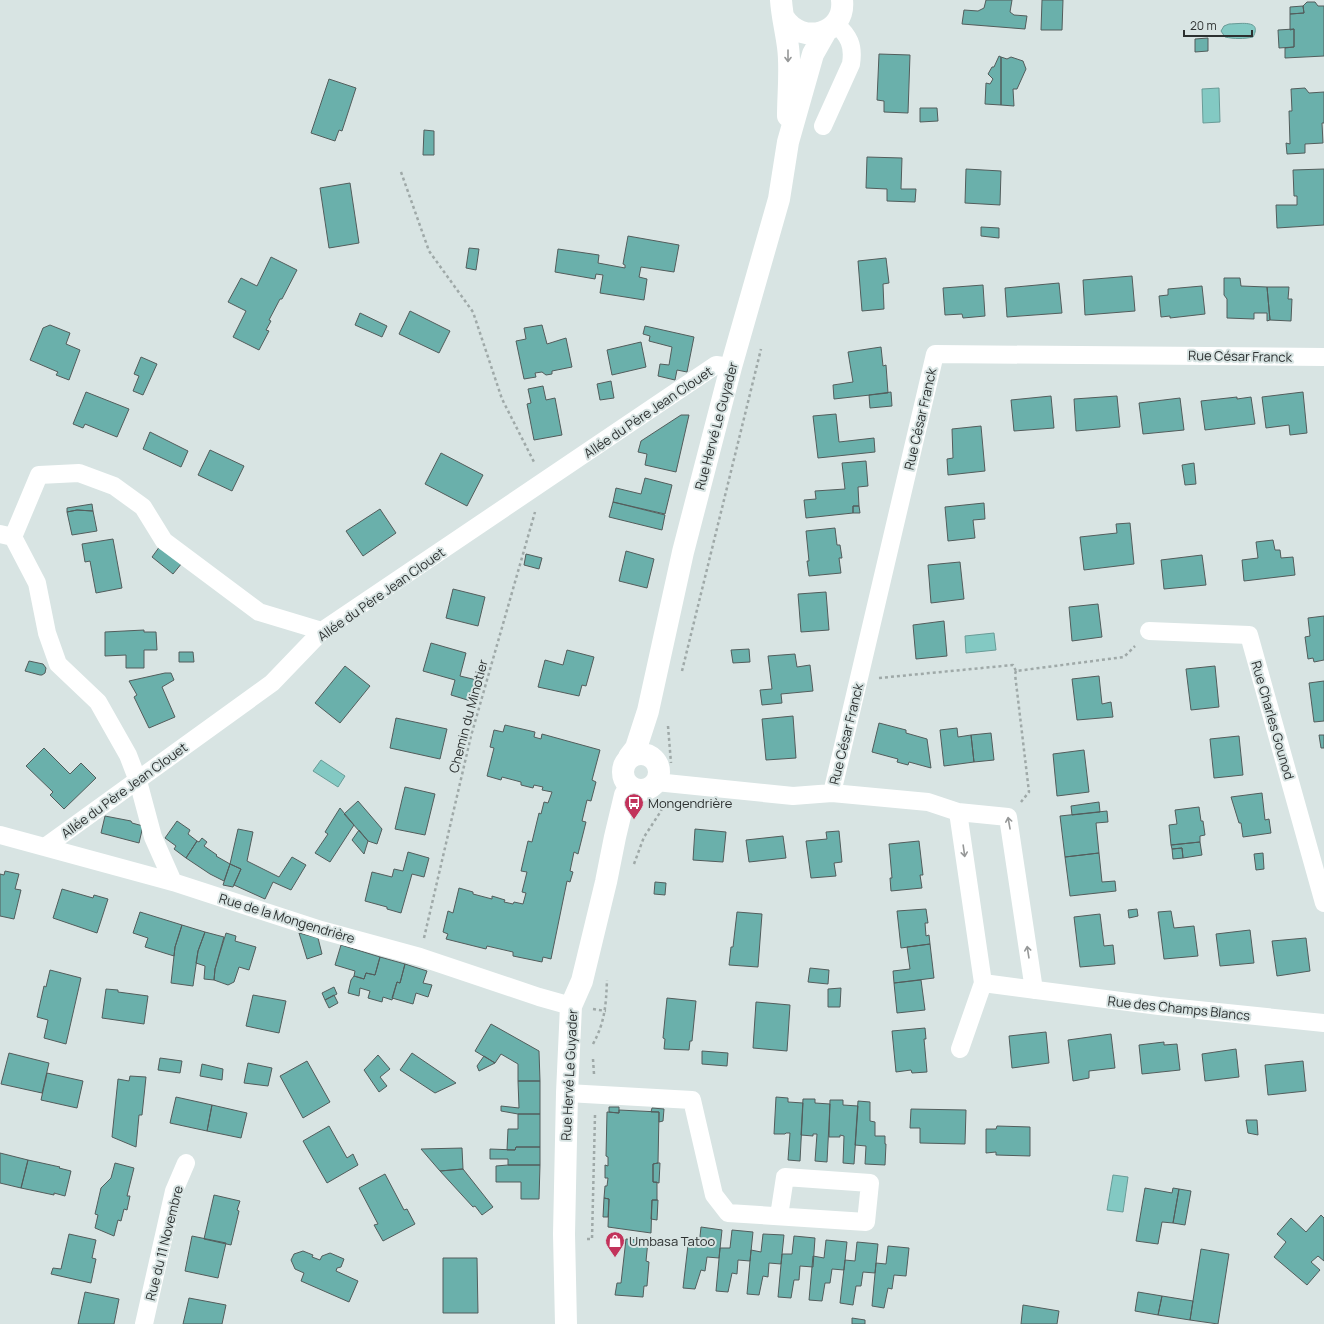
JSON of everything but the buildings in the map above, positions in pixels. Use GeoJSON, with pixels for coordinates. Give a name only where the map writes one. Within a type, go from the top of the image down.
{"type":"FeatureCollection","features":[{"type":"Feature","properties":{"kind":"street","name":"Rue Hervé Le Guyader"},"geometry":{"type":"LineString","coordinates":[[783,9],[790,26],[800,32],[812,34],[839,12]]}},
{"type":"Feature","properties":{"kind":"street","name":"Rue Hervé Le Guyader"},"geometry":{"type":"LineString","coordinates":[[783,9],[788,48],[788,142]]}},
{"type":"Feature","properties":{"kind":"street","name":"Rue Hervé Le Guyader"},"geometry":{"type":"LineString","coordinates":[[630,757],[636,748],[648,712],[683,552],[731,367],[779,199],[788,142],[814,54],[839,12]]}},
{"type":"Feature","properties":{"kind":"street"},"geometry":{"type":"LineString","coordinates":[[823,126],[851,64],[851,48],[848,38],[844,32],[839,12]]}},
{"type":"Feature","properties":{"kind":"street","name":"Rue César Franck"},"geometry":{"type":"LineString","coordinates":[[832,793],[935,354],[1324,357]]}},
{"type":"Feature","properties":{"kind":"street","name":"Allée du Père Jean Clouet"},"geometry":{"type":"LineString","coordinates":[[46,847],[272,683],[322,631],[716,365],[731,367]]}},
{"type":"Feature","properties":{"kind":"street"},"geometry":{"type":"LineString","coordinates":[[173,882],[153,837],[138,781],[128,755],[98,702],[58,664],[47,633],[37,583],[7,536],[39,475],[79,473],[114,486],[143,507],[164,541],[259,612],[322,631]]}},
{"type":"Feature","properties":{"kind":"street","name":"Rue Charles Gounod"},"geometry":{"type":"LineString","coordinates":[[1149,631],[1249,635],[1324,903]]}},
{"type":"Feature","properties":{"kind":"street","name":"Rue Hervé Le Guyader"},"geometry":{"type":"LineString","coordinates":[[648,712],[652,757]]}},
{"type":"Feature","properties":{"kind":"street"},"geometry":{"type":"LineString","coordinates":[[661,783],[658,767],[652,757],[641,753],[635,754],[630,757],[623,767],[622,773],[630,787],[642,790],[661,783],[793,796],[832,793],[928,802],[958,812],[1008,817],[1034,990]]}},
{"type":"Feature","properties":{"kind":"street","name":"Rue Hervé Le Guyader"},"geometry":{"type":"LineString","coordinates":[[566,1324],[564,1240],[567,1093],[571,1006],[582,981],[625,795],[630,787]]}},
{"type":"Feature","properties":{"kind":"street"},"geometry":{"type":"LineString","coordinates":[[958,812],[982,983],[960,1049]]}},
{"type":"Feature","properties":{"kind":"street","name":"Rue de la Mongendrière"},"geometry":{"type":"LineString","coordinates":[[0,835],[173,882],[321,930],[420,957],[539,997],[571,1006]]}},
{"type":"Feature","properties":{"kind":"street","name":"Rue des Champs Blancs"},"geometry":{"type":"LineString","coordinates":[[982,983],[1159,1006],[1324,1023]]}},
{"type":"Feature","properties":{"kind":"street"},"geometry":{"type":"LineString","coordinates":[[567,1093],[692,1100],[714,1195],[728,1213],[866,1222],[870,1183],[785,1177],[779,1216]]}},
{"type":"Feature","properties":{"kind":"street","name":"Rue du 11 Novembre"},"geometry":{"type":"LineString","coordinates":[[144,1324],[174,1191],[186,1162]]}},
{"type":"Feature","properties":{"kind":"path"},"geometry":{"type":"LineString","coordinates":[[401,172],[428,251],[473,312],[502,398],[544,482]]}},
{"type":"Feature","properties":{"kind":"path"},"geometry":{"type":"LineString","coordinates":[[680,677],[762,346]]}},
{"type":"Feature","properties":{"kind":"path","name":"Chemin du Minotier"},"geometry":{"type":"LineString","coordinates":[[420,957],[471,736],[544,482]]}},
{"type":"Feature","properties":{"kind":"path"},"geometry":{"type":"LineString","coordinates":[[1016,671],[1124,657],[1149,631]]}},
{"type":"Feature","properties":{"kind":"path"},"geometry":{"type":"LineString","coordinates":[[860,675],[876,679],[1013,665],[1016,671],[1015,674],[1029,792],[1008,817]]}},
{"type":"Feature","properties":{"kind":"path"},"geometry":{"type":"LineString","coordinates":[[633,866],[644,837],[661,812],[661,783],[672,767],[668,723]]}},
{"type":"Feature","properties":{"kind":"path"},"geometry":{"type":"LineString","coordinates":[[592,1046],[600,1032],[606,1011],[607,976]]}},
{"type":"Feature","properties":{"kind":"path"},"geometry":{"type":"LineString","coordinates":[[564,1240],[592,1239],[595,1094],[592,1053]]}},
{"type":"Feature","properties":{"kind":"water"},"geometry":{"type":"Polygon","coordinates":[[[1244,23],[1252,25],[1255,27],[1253,37],[1225,37],[1221,31],[1224,26],[1229,24],[1244,23]]]}},
{"type":"Feature","properties":{"kind":"water"},"geometry":{"type":"Polygon","coordinates":[[[1219,88],[1220,122],[1203,123],[1202,89],[1219,88]]]}},
{"type":"Feature","properties":{"kind":"water"},"geometry":{"type":"Polygon","coordinates":[[[994,633],[996,650],[966,653],[965,636],[994,633]]]}},
{"type":"Feature","properties":{"kind":"water"},"geometry":{"type":"Polygon","coordinates":[[[321,760],[345,776],[338,787],[313,771],[321,760]]]}},
{"type":"Feature","properties":{"kind":"water"},"geometry":{"type":"Polygon","coordinates":[[[1113,1175],[1128,1177],[1123,1212],[1107,1210],[1113,1175]]]}},
{"type":"Feature","properties":{"kind":"place","name":"Mongendrière"},"geometry":{"type":"Point","coordinates":[634,820]}},
{"type":"Feature","properties":{"kind":"place","name":"Umbasa Tatoo"},"geometry":{"type":"Point","coordinates":[615,1258]}}]}
